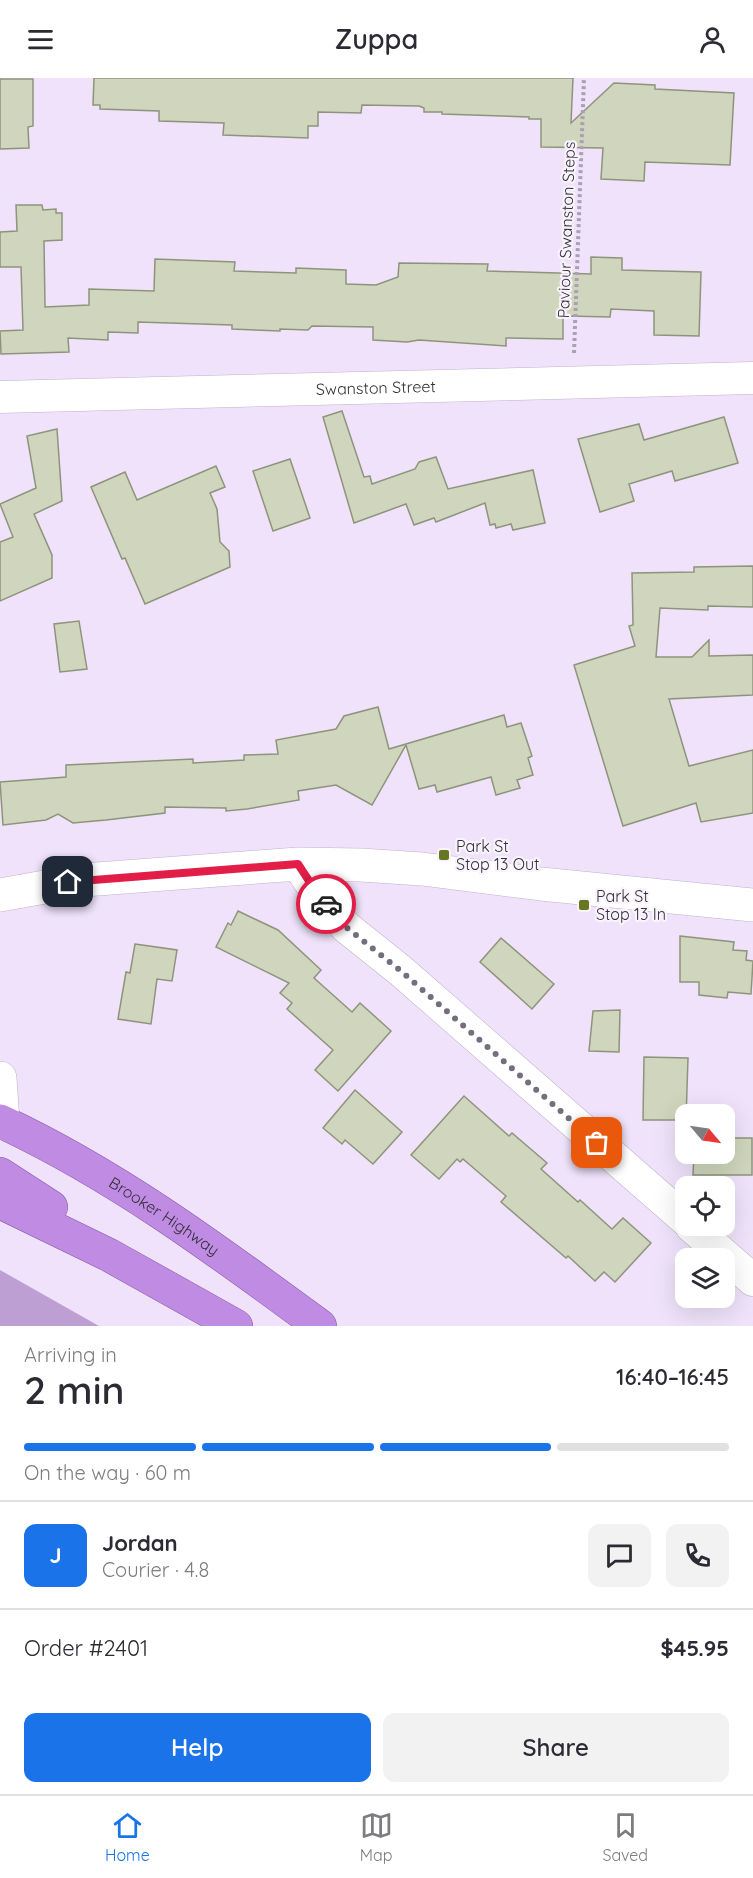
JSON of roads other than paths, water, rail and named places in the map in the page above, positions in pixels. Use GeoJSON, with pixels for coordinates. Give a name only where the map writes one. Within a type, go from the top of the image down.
{"type":"FeatureCollection","features":[{"type":"Feature","properties":{"kind":"highway","name":"Brooker Highway"},"geometry":{"type":"LineString","coordinates":[[2,1122],[108,1178],[197,1235],[320,1326]]}},
{"type":"Feature","properties":{"kind":"highway"},"geometry":{"type":"LineString","coordinates":[[0,1174],[79,1224],[109,1255]]}},
{"type":"Feature","properties":{"kind":"highway"},"geometry":{"type":"LineString","coordinates":[[0,1202],[109,1255],[236,1326]]}},
{"type":"Feature","properties":{"kind":"street","name":"Swanston Street"},"geometry":{"type":"LineString","coordinates":[[0,398],[753,378]]}},
{"type":"Feature","properties":{"kind":"street"},"geometry":{"type":"LineString","coordinates":[[298,864],[315,890],[346,927],[401,971],[675,1210]]}},
{"type":"Feature","properties":{"kind":"street"},"geometry":{"type":"LineString","coordinates":[[0,895],[84,880],[298,864],[422,869],[541,884],[753,905]]}},
{"type":"Feature","properties":{"kind":"street"},"geometry":{"type":"LineString","coordinates":[[0,1078],[2,1122]]}},
{"type":"Feature","properties":{"kind":"street"},"geometry":{"type":"LineString","coordinates":[[702,1236],[753,1280]]}},
{"type":"Feature","properties":{"kind":"place","name":"Park St Stop 13 Out"},"geometry":{"type":"Point","coordinates":[444,855]}},
{"type":"Feature","properties":{"kind":"place","name":"Park St Stop 13 In"},"geometry":{"type":"Point","coordinates":[584,905]}}]}
